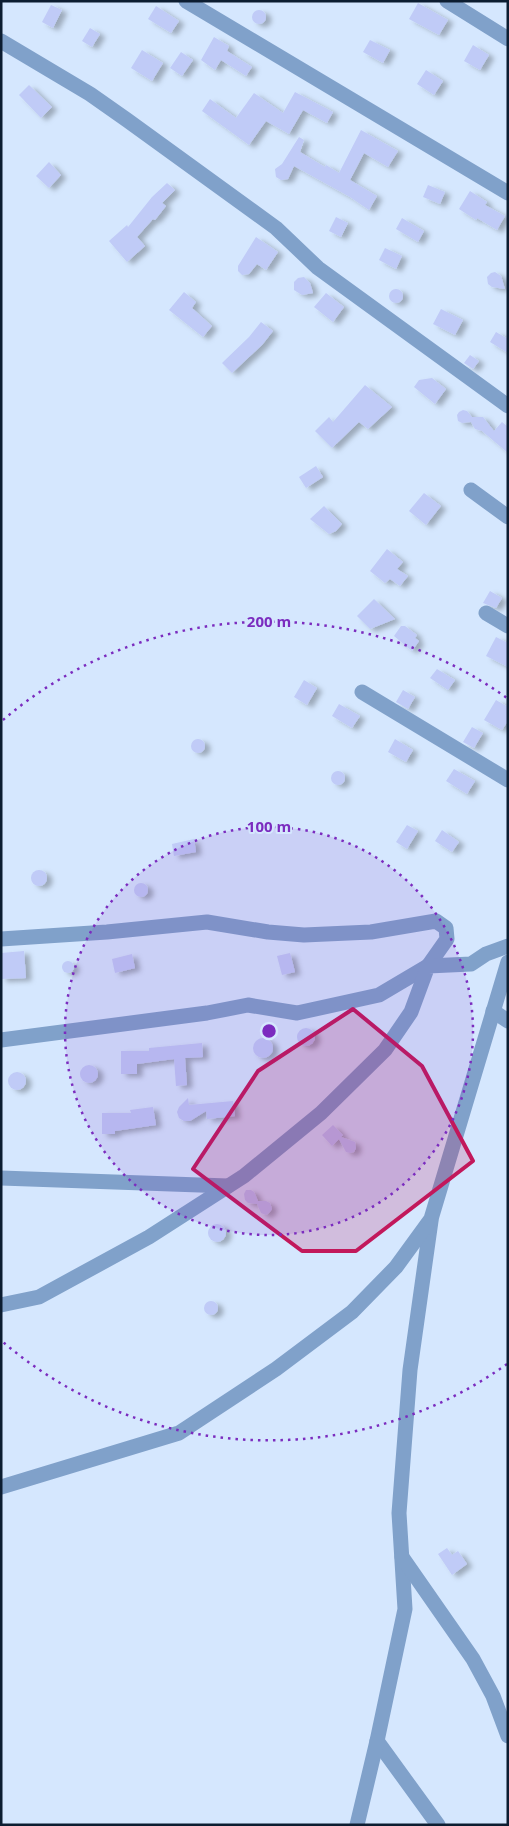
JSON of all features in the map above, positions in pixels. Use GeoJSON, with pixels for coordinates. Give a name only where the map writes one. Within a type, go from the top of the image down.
{"type":"FeatureCollection","features":[{"type":"Feature","properties":{"kind":"street"},"geometry":{"type":"LineString","coordinates":[[186,1],[508,193]]}},
{"type":"Feature","properties":{"kind":"street"},"geometry":{"type":"LineString","coordinates":[[447,1],[508,39]]}},
{"type":"Feature","properties":{"kind":"street"},"geometry":{"type":"LineString","coordinates":[[1,42],[83,89],[127,120],[276,228],[318,268],[508,406]]}},
{"type":"Feature","properties":{"kind":"street"},"geometry":{"type":"LineString","coordinates":[[471,490],[508,517]]}},
{"type":"Feature","properties":{"kind":"street"},"geometry":{"type":"LineString","coordinates":[[486,613],[508,626]]}},
{"type":"Feature","properties":{"kind":"street"},"geometry":{"type":"LineString","coordinates":[[362,692],[508,780]]}},
{"type":"Feature","properties":{"kind":"street"},"geometry":{"type":"LineString","coordinates":[[1,939],[107,932],[207,922],[229,924],[268,932],[304,935],[371,932],[436,921],[446,928],[447,939],[428,966],[411,1012],[385,1050],[321,1113],[244,1176],[149,1237],[39,1297],[1,1305]]}},
{"type":"Feature","properties":{"kind":"street"},"geometry":{"type":"LineString","coordinates":[[1,1040],[207,1013],[248,1005],[297,1013],[379,995],[428,966],[470,964],[486,954],[508,946]]}},
{"type":"Feature","properties":{"kind":"street"},"geometry":{"type":"LineString","coordinates":[[357,1825],[405,1609],[399,1513],[410,1370],[431,1219],[508,962]]}},
{"type":"Feature","properties":{"kind":"street"},"geometry":{"type":"LineString","coordinates":[[493,1011],[508,1020]]}},
{"type":"Feature","properties":{"kind":"street"},"geometry":{"type":"LineString","coordinates":[[1,1178],[228,1186]]}},
{"type":"Feature","properties":{"kind":"street"},"geometry":{"type":"LineString","coordinates":[[1,1486],[178,1433],[276,1369],[352,1312],[396,1267],[431,1219]]}},
{"type":"Feature","properties":{"kind":"street"},"geometry":{"type":"LineString","coordinates":[[402,1557],[474,1659],[493,1696],[508,1736]]}},
{"type":"Feature","properties":{"kind":"street"},"geometry":{"type":"LineString","coordinates":[[377,1741],[438,1825]]}},
{"type":"Feature","properties":{"kind":"highlighted area"},"geometry":{"type":"Polygon","coordinates":[[[353,1009],[422,1066],[473,1161],[356,1251],[302,1251],[193,1169],[258,1071],[353,1009]]]}},
{"type":"Feature","properties":{"kind":"building"},"geometry":{"type":"Polygon","coordinates":[[[418,3],[448,20],[439,35],[409,19],[418,3]]]}},
{"type":"Feature","properties":{"kind":"building"},"geometry":{"type":"Polygon","coordinates":[[[51,5],[62,10],[53,28],[42,22],[51,5]]]}},
{"type":"Feature","properties":{"kind":"building"},"geometry":{"type":"Polygon","coordinates":[[[156,6],[179,21],[171,33],[148,19],[156,6]]]}},
{"type":"Feature","properties":{"kind":"building"},"geometry":{"type":"Polygon","coordinates":[[[256,10],[262,10],[266,17],[262,24],[256,24],[252,20],[252,14],[256,10]]]}},
{"type":"Feature","properties":{"kind":"building"},"geometry":{"type":"Polygon","coordinates":[[[90,28],[100,34],[92,47],[82,41],[90,28]]]}},
{"type":"Feature","properties":{"kind":"building"},"geometry":{"type":"Polygon","coordinates":[[[214,37],[229,46],[227,51],[252,67],[246,76],[221,60],[215,70],[201,60],[214,37]]]}},
{"type":"Feature","properties":{"kind":"building"},"geometry":{"type":"Polygon","coordinates":[[[370,40],[390,50],[383,63],[363,52],[370,40]]]}},
{"type":"Feature","properties":{"kind":"building"},"geometry":{"type":"Polygon","coordinates":[[[473,45],[489,55],[480,70],[464,61],[473,45]]]}},
{"type":"Feature","properties":{"kind":"building"},"geometry":{"type":"Polygon","coordinates":[[[142,50],[163,63],[152,81],[131,68],[142,50]]]}},
{"type":"Feature","properties":{"kind":"building"},"geometry":{"type":"Polygon","coordinates":[[[181,52],[193,60],[182,76],[170,68],[181,52]]]}},
{"type":"Feature","properties":{"kind":"building"},"geometry":{"type":"Polygon","coordinates":[[[426,70],[443,81],[434,95],[417,84],[426,70]]]}},
{"type":"Feature","properties":{"kind":"building"},"geometry":{"type":"Polygon","coordinates":[[[29,85],[52,107],[41,118],[19,95],[29,85]]]}},
{"type":"Feature","properties":{"kind":"building"},"geometry":{"type":"Polygon","coordinates":[[[295,92],[333,112],[327,123],[303,110],[289,134],[266,121],[249,145],[202,111],[210,99],[236,118],[254,93],[283,113],[295,92]]]}},
{"type":"Feature","properties":{"kind":"building"},"geometry":{"type":"Polygon","coordinates":[[[361,130],[398,151],[388,167],[364,153],[350,180],[377,196],[369,210],[350,197],[294,166],[288,179],[281,180],[276,177],[275,169],[282,164],[299,137],[304,140],[300,152],[339,173],[361,130]]]}},
{"type":"Feature","properties":{"kind":"building"},"geometry":{"type":"Polygon","coordinates":[[[49,162],[61,175],[49,188],[36,176],[49,162]]]}},
{"type":"Feature","properties":{"kind":"building"},"geometry":{"type":"Polygon","coordinates":[[[167,183],[175,190],[162,203],[166,206],[155,220],[153,219],[137,237],[145,246],[127,262],[109,241],[127,225],[128,227],[152,197],[167,183]]]}},
{"type":"Feature","properties":{"kind":"building"},"geometry":{"type":"Polygon","coordinates":[[[428,185],[445,192],[440,204],[423,197],[428,185]]]}},
{"type":"Feature","properties":{"kind":"building"},"geometry":{"type":"Polygon","coordinates":[[[470,191],[487,202],[485,205],[505,216],[497,230],[459,209],[470,191]]]}},
{"type":"Feature","properties":{"kind":"building"},"geometry":{"type":"Polygon","coordinates":[[[336,217],[348,223],[341,237],[329,231],[336,217]]]}},
{"type":"Feature","properties":{"kind":"building"},"geometry":{"type":"Polygon","coordinates":[[[402,218],[424,231],[418,242],[396,229],[402,218]]]}},
{"type":"Feature","properties":{"kind":"building"},"geometry":{"type":"Polygon","coordinates":[[[256,237],[278,252],[266,270],[257,264],[249,274],[242,275],[238,271],[238,266],[256,237]]]}},
{"type":"Feature","properties":{"kind":"building"},"geometry":{"type":"Polygon","coordinates":[[[385,248],[402,256],[396,269],[379,260],[385,248]]]}},
{"type":"Feature","properties":{"kind":"building"},"geometry":{"type":"Polygon","coordinates":[[[495,272],[501,276],[505,289],[492,287],[488,284],[487,277],[495,272]]]}},
{"type":"Feature","properties":{"kind":"building"},"geometry":{"type":"Polygon","coordinates":[[[304,277],[310,283],[313,293],[302,295],[294,290],[294,282],[298,278],[304,277]]]}},
{"type":"Feature","properties":{"kind":"building"},"geometry":{"type":"Polygon","coordinates":[[[396,289],[401,291],[403,296],[401,301],[396,303],[391,301],[389,296],[391,291],[396,289]]]}},
{"type":"Feature","properties":{"kind":"building"},"geometry":{"type":"Polygon","coordinates":[[[184,292],[196,302],[192,308],[212,326],[203,337],[169,310],[184,292]]]}},
{"type":"Feature","properties":{"kind":"building"},"geometry":{"type":"Polygon","coordinates":[[[326,293],[344,307],[333,322],[314,307],[326,293]]]}},
{"type":"Feature","properties":{"kind":"building"},"geometry":{"type":"Polygon","coordinates":[[[441,309],[463,320],[455,335],[433,324],[441,309]]]}},
{"type":"Feature","properties":{"kind":"building"},"geometry":{"type":"Polygon","coordinates":[[[261,322],[273,331],[262,345],[232,373],[222,363],[249,337],[261,322]]]}},
{"type":"Feature","properties":{"kind":"building"},"geometry":{"type":"Polygon","coordinates":[[[496,332],[508,339],[508,353],[490,342],[496,332]]]}},
{"type":"Feature","properties":{"kind":"building"},"geometry":{"type":"Polygon","coordinates":[[[470,355],[479,361],[473,369],[464,363],[470,355]]]}},
{"type":"Feature","properties":{"kind":"building"},"geometry":{"type":"Polygon","coordinates":[[[432,378],[446,389],[435,404],[414,387],[419,380],[432,378]]]}},
{"type":"Feature","properties":{"kind":"building"},"geometry":{"type":"Polygon","coordinates":[[[365,385],[392,407],[368,429],[359,422],[332,448],[315,431],[329,417],[333,422],[365,385]]]}},
{"type":"Feature","properties":{"kind":"building"},"geometry":{"type":"Polygon","coordinates":[[[463,410],[467,411],[472,417],[483,417],[494,431],[502,422],[508,427],[508,453],[482,431],[475,429],[471,422],[462,423],[458,421],[457,415],[463,410]]]}},
{"type":"Feature","properties":{"kind":"building"},"geometry":{"type":"Polygon","coordinates":[[[316,466],[323,477],[306,488],[299,477],[316,466]]]}},
{"type":"Feature","properties":{"kind":"building"},"geometry":{"type":"Polygon","coordinates":[[[424,493],[441,506],[426,525],[409,511],[424,493]]]}},
{"type":"Feature","properties":{"kind":"building"},"geometry":{"type":"Polygon","coordinates":[[[324,506],[342,524],[336,531],[329,534],[310,519],[324,506]]]}},
{"type":"Feature","properties":{"kind":"building"},"geometry":{"type":"Polygon","coordinates":[[[387,549],[403,562],[397,569],[408,576],[400,586],[390,579],[385,583],[370,571],[387,549]]]}},
{"type":"Feature","properties":{"kind":"building"},"geometry":{"type":"Polygon","coordinates":[[[490,591],[502,598],[496,608],[483,603],[490,591]]]}},
{"type":"Feature","properties":{"kind":"building"},"geometry":{"type":"Polygon","coordinates":[[[374,599],[395,619],[370,629],[357,616],[374,599]]]}},
{"type":"Feature","properties":{"kind":"building"},"geometry":{"type":"Polygon","coordinates":[[[401,626],[405,626],[417,635],[415,638],[419,641],[412,651],[394,636],[401,626]]]}},
{"type":"Feature","properties":{"kind":"building"},"geometry":{"type":"Polygon","coordinates":[[[496,637],[508,643],[508,667],[486,656],[496,637]]]}},
{"type":"Feature","properties":{"kind":"building"},"geometry":{"type":"Polygon","coordinates":[[[437,669],[455,680],[448,690],[430,678],[437,669]]]}},
{"type":"Feature","properties":{"kind":"building"},"geometry":{"type":"Polygon","coordinates":[[[304,680],[317,688],[307,705],[294,697],[304,680]]]}},
{"type":"Feature","properties":{"kind":"building"},"geometry":{"type":"Polygon","coordinates":[[[403,690],[415,697],[408,709],[396,702],[403,690]]]}},
{"type":"Feature","properties":{"kind":"building"},"geometry":{"type":"Polygon","coordinates":[[[496,700],[508,707],[508,721],[502,730],[484,720],[496,700]]]}},
{"type":"Feature","properties":{"kind":"building"},"geometry":{"type":"Polygon","coordinates":[[[339,704],[360,716],[352,728],[332,716],[339,704]]]}},
{"type":"Feature","properties":{"kind":"building"},"geometry":{"type":"Polygon","coordinates":[[[472,727],[483,733],[474,748],[463,742],[472,727]]]}},
{"type":"Feature","properties":{"kind":"building"},"geometry":{"type":"Polygon","coordinates":[[[198,739],[203,741],[205,746],[203,751],[198,753],[193,751],[191,746],[193,741],[198,739]]]}},
{"type":"Feature","properties":{"kind":"building"},"geometry":{"type":"Polygon","coordinates":[[[395,739],[413,750],[406,762],[388,752],[395,739]]]}},
{"type":"Feature","properties":{"kind":"building"},"geometry":{"type":"Polygon","coordinates":[[[454,769],[475,781],[467,794],[446,781],[454,769]]]}},
{"type":"Feature","properties":{"kind":"building"},"geometry":{"type":"Polygon","coordinates":[[[338,771],[343,773],[345,778],[343,783],[338,785],[333,783],[331,778],[333,773],[338,771]]]}},
{"type":"Feature","properties":{"kind":"building"},"geometry":{"type":"Polygon","coordinates":[[[407,825],[418,831],[407,849],[396,842],[407,825]]]}},
{"type":"Feature","properties":{"kind":"building"},"geometry":{"type":"Polygon","coordinates":[[[442,830],[459,842],[452,852],[435,841],[442,830]]]}},
{"type":"Feature","properties":{"kind":"building"},"geometry":{"type":"Polygon","coordinates":[[[194,839],[196,852],[174,856],[172,844],[194,839]]]}},
{"type":"Feature","properties":{"kind":"building"},"geometry":{"type":"Polygon","coordinates":[[[39,870],[45,872],[47,878],[45,884],[39,886],[33,884],[31,878],[33,872],[39,870]]]}},
{"type":"Feature","properties":{"kind":"building"},"geometry":{"type":"Polygon","coordinates":[[[141,883],[146,885],[148,890],[146,895],[141,897],[136,895],[134,890],[136,885],[141,883]]]}},
{"type":"Feature","properties":{"kind":"building"},"geometry":{"type":"Polygon","coordinates":[[[24,951],[26,978],[1,979],[1,953],[24,951]]]}},
{"type":"Feature","properties":{"kind":"building"},"geometry":{"type":"Polygon","coordinates":[[[290,953],[295,972],[282,975],[277,956],[290,953]]]}},
{"type":"Feature","properties":{"kind":"building"},"geometry":{"type":"Polygon","coordinates":[[[132,954],[135,968],[115,973],[112,959],[132,954]]]}},
{"type":"Feature","properties":{"kind":"building"},"geometry":{"type":"Polygon","coordinates":[[[66,961],[70,961],[74,967],[70,973],[66,973],[62,969],[62,965],[66,961]]]}},
{"type":"Feature","properties":{"kind":"building"},"geometry":{"type":"Polygon","coordinates":[[[302,1028],[310,1028],[315,1033],[313,1044],[302,1046],[297,1041],[297,1033],[302,1028]]]}},
{"type":"Feature","properties":{"kind":"building"},"geometry":{"type":"Polygon","coordinates":[[[263,1038],[270,1041],[273,1048],[270,1055],[263,1058],[256,1055],[253,1048],[256,1041],[263,1038]]]}},
{"type":"Feature","properties":{"kind":"building"},"geometry":{"type":"Polygon","coordinates":[[[202,1043],[203,1057],[185,1058],[187,1085],[176,1086],[174,1059],[137,1064],[137,1074],[121,1074],[121,1051],[149,1051],[149,1048],[202,1043]]]}},
{"type":"Feature","properties":{"kind":"building"},"geometry":{"type":"Polygon","coordinates":[[[85,1065],[93,1065],[98,1070],[96,1081],[85,1083],[80,1078],[80,1070],[85,1065]]]}},
{"type":"Feature","properties":{"kind":"building"},"geometry":{"type":"Polygon","coordinates":[[[13,1072],[21,1072],[26,1077],[24,1088],[13,1090],[8,1085],[8,1077],[13,1072]]]}},
{"type":"Feature","properties":{"kind":"building"},"geometry":{"type":"Polygon","coordinates":[[[188,1098],[189,1105],[233,1101],[235,1116],[207,1119],[206,1111],[190,1121],[184,1121],[179,1118],[177,1112],[179,1107],[188,1098]]]}},
{"type":"Feature","properties":{"kind":"building"},"geometry":{"type":"Polygon","coordinates":[[[153,1107],[156,1125],[115,1131],[115,1134],[102,1134],[102,1113],[131,1113],[130,1110],[153,1107]]]}},
{"type":"Feature","properties":{"kind":"building"},"geometry":{"type":"Polygon","coordinates":[[[333,1125],[343,1135],[341,1137],[355,1142],[356,1148],[354,1152],[346,1152],[339,1139],[332,1146],[322,1135],[333,1125]]]}},
{"type":"Feature","properties":{"kind":"building"},"geometry":{"type":"Polygon","coordinates":[[[246,1190],[254,1192],[258,1201],[270,1203],[272,1209],[269,1213],[266,1215],[261,1213],[257,1204],[248,1203],[245,1200],[244,1194],[246,1190]]]}},
{"type":"Feature","properties":{"kind":"building"},"geometry":{"type":"Polygon","coordinates":[[[213,1224],[221,1224],[226,1229],[224,1240],[213,1242],[208,1237],[208,1229],[213,1224]]]}},
{"type":"Feature","properties":{"kind":"building"},"geometry":{"type":"Polygon","coordinates":[[[211,1301],[216,1303],[218,1308],[216,1313],[211,1315],[206,1313],[204,1308],[206,1303],[211,1301]]]}},
{"type":"Feature","properties":{"kind":"building"},"geometry":{"type":"Polygon","coordinates":[[[447,1548],[452,1555],[458,1551],[467,1564],[452,1575],[438,1554],[447,1548]]]}}]}
